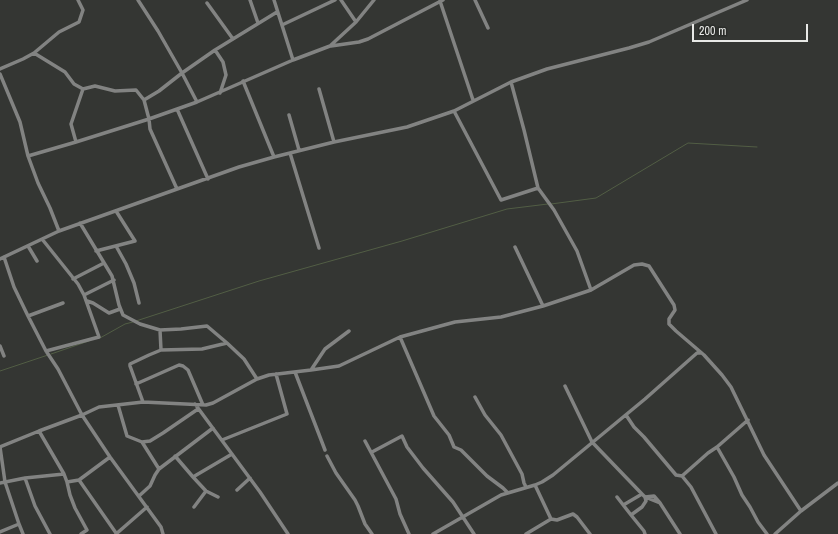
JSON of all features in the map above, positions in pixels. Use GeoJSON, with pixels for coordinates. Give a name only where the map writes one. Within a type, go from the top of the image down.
{"type":"FeatureCollection","features":[{"type":"Feature","properties":{"kind":"street"},"geometry":{"type":"LineString","coordinates":[[0,69],[23,59],[59,32],[79,22],[83,10],[78,0]]}},
{"type":"Feature","properties":{"kind":"street"},"geometry":{"type":"LineString","coordinates":[[138,0],[158,31],[197,102]]}},
{"type":"Feature","properties":{"kind":"street"},"geometry":{"type":"LineString","coordinates":[[250,0],[258,23]]}},
{"type":"Feature","properties":{"kind":"street"},"geometry":{"type":"LineString","coordinates":[[274,0],[292,60]]}},
{"type":"Feature","properties":{"kind":"street"},"geometry":{"type":"LineString","coordinates":[[282,25],[335,0]]}},
{"type":"Feature","properties":{"kind":"street"},"geometry":{"type":"LineString","coordinates":[[340,0],[356,22]]}},
{"type":"Feature","properties":{"kind":"street"},"geometry":{"type":"LineString","coordinates":[[330,46],[356,22],[374,0]]}},
{"type":"Feature","properties":{"kind":"street"},"geometry":{"type":"LineString","coordinates":[[475,0],[488,28]]}},
{"type":"Feature","properties":{"kind":"street"},"geometry":{"type":"LineString","coordinates":[[163,534],[161,527],[110,457],[82,415],[58,369],[46,352],[1,258],[59,231],[239,167],[299,150],[407,127],[454,110],[510,82],[547,69],[649,42],[747,0]]}},
{"type":"Feature","properties":{"kind":"street"},"geometry":{"type":"LineString","coordinates":[[28,156],[149,119],[197,102],[292,60],[330,46],[359,42],[368,39],[442,1],[473,100]]}},
{"type":"Feature","properties":{"kind":"street"},"geometry":{"type":"LineString","coordinates":[[207,3],[233,39]]}},
{"type":"Feature","properties":{"kind":"street"},"geometry":{"type":"LineString","coordinates":[[144,100],[159,92],[182,73],[215,50],[277,12]]}},
{"type":"Feature","properties":{"kind":"street"},"geometry":{"type":"LineString","coordinates":[[215,50],[223,62],[226,74],[220,93]]}},
{"type":"Feature","properties":{"kind":"street"},"geometry":{"type":"LineString","coordinates":[[34,52],[65,72],[74,84],[83,89],[95,86],[115,91],[136,90],[144,100],[150,129],[177,189]]}},
{"type":"Feature","properties":{"kind":"street"},"geometry":{"type":"LineString","coordinates":[[0,74],[20,122],[28,156],[38,184],[59,231]]}},
{"type":"Feature","properties":{"kind":"street"},"geometry":{"type":"LineString","coordinates":[[243,82],[274,157]]}},
{"type":"Feature","properties":{"kind":"street"},"geometry":{"type":"LineString","coordinates":[[510,82],[524,130],[538,188],[554,210],[577,251],[591,290]]}},
{"type":"Feature","properties":{"kind":"street"},"geometry":{"type":"LineString","coordinates":[[76,142],[70,124],[83,89]]}},
{"type":"Feature","properties":{"kind":"street"},"geometry":{"type":"LineString","coordinates":[[319,89],[334,142]]}},
{"type":"Feature","properties":{"kind":"street"},"geometry":{"type":"LineString","coordinates":[[177,109],[208,179]]}},
{"type":"Feature","properties":{"kind":"street"},"geometry":{"type":"LineString","coordinates":[[454,110],[501,200],[538,188]]}},
{"type":"Feature","properties":{"kind":"street"},"geometry":{"type":"LineString","coordinates":[[289,115],[299,150]]}},
{"type":"Feature","properties":{"kind":"street"},"geometry":{"type":"LineString","coordinates":[[290,153],[318,248]]}},
{"type":"Feature","properties":{"kind":"street"},"geometry":{"type":"LineString","coordinates":[[96,251],[135,242],[116,211]]}},
{"type":"Feature","properties":{"kind":"street"},"geometry":{"type":"LineString","coordinates":[[80,223],[114,280],[120,309],[123,315],[140,324],[160,330],[207,326],[244,359],[257,379]]}},
{"type":"Feature","properties":{"kind":"street"},"geometry":{"type":"LineString","coordinates":[[42,239],[78,284],[87,301],[99,337],[46,352]]}},
{"type":"Feature","properties":{"kind":"street"},"geometry":{"type":"LineString","coordinates":[[28,246],[37,261]]}},
{"type":"Feature","properties":{"kind":"street"},"geometry":{"type":"LineString","coordinates":[[116,246],[134,283],[139,303]]}},
{"type":"Feature","properties":{"kind":"street"},"geometry":{"type":"LineString","coordinates":[[515,247],[543,306]]}},
{"type":"Feature","properties":{"kind":"street"},"geometry":{"type":"LineString","coordinates":[[73,279],[104,263]]}},
{"type":"Feature","properties":{"kind":"street"},"geometry":{"type":"LineString","coordinates":[[23,534],[5,482],[0,447],[99,407],[143,402],[206,405],[213,403],[257,379],[269,375],[339,366],[400,337],[455,322],[501,317],[543,306],[591,290],[634,266],[642,264],[649,266],[674,305],[674,310],[669,319],[670,324],[700,353],[704,355],[731,387],[764,455],[801,511]]}},
{"type":"Feature","properties":{"kind":"street"},"geometry":{"type":"LineString","coordinates":[[84,295],[114,280]]}},
{"type":"Feature","properties":{"kind":"street"},"geometry":{"type":"LineString","coordinates":[[87,301],[109,313],[120,309]]}},
{"type":"Feature","properties":{"kind":"street"},"geometry":{"type":"LineString","coordinates":[[28,316],[63,303]]}},
{"type":"Feature","properties":{"kind":"street"},"geometry":{"type":"LineString","coordinates":[[160,330],[161,350]]}},
{"type":"Feature","properties":{"kind":"street"},"geometry":{"type":"LineString","coordinates":[[311,370],[325,349],[349,331]]}},
{"type":"Feature","properties":{"kind":"street"},"geometry":{"type":"LineString","coordinates":[[400,337],[434,416],[449,435],[454,447],[461,450],[487,476],[508,493]]}},
{"type":"Feature","properties":{"kind":"street"},"geometry":{"type":"LineString","coordinates":[[143,402],[130,364],[161,350],[202,349],[227,343]]}},
{"type":"Feature","properties":{"kind":"street"},"geometry":{"type":"LineString","coordinates":[[0,346],[4,356]]}},
{"type":"Feature","properties":{"kind":"street"},"geometry":{"type":"LineString","coordinates":[[433,534],[501,495],[535,485],[553,475],[626,415],[697,353],[700,353]]}},
{"type":"Feature","properties":{"kind":"street"},"geometry":{"type":"LineString","coordinates":[[136,384],[179,365],[183,366],[188,370],[202,405]]}},
{"type":"Feature","properties":{"kind":"street"},"geometry":{"type":"LineString","coordinates":[[295,372],[325,450]]}},
{"type":"Feature","properties":{"kind":"street"},"geometry":{"type":"LineString","coordinates":[[222,440],[286,414],[276,374]]}},
{"type":"Feature","properties":{"kind":"street"},"geometry":{"type":"LineString","coordinates":[[565,386],[592,442],[643,495],[646,502],[631,515]]}},
{"type":"Feature","properties":{"kind":"street"},"geometry":{"type":"LineString","coordinates":[[475,397],[484,415],[501,435],[522,474],[526,487]]}},
{"type":"Feature","properties":{"kind":"street"},"geometry":{"type":"LineString","coordinates":[[195,404],[250,478],[288,534]]}},
{"type":"Feature","properties":{"kind":"street"},"geometry":{"type":"LineString","coordinates":[[118,405],[127,436],[142,442],[150,441],[198,409]]}},
{"type":"Feature","properties":{"kind":"street"},"geometry":{"type":"LineString","coordinates":[[626,415],[634,427],[676,475],[682,476],[691,487],[716,534]]}},
{"type":"Feature","properties":{"kind":"street"},"geometry":{"type":"LineString","coordinates":[[682,476],[708,453],[717,448],[748,420]]}},
{"type":"Feature","properties":{"kind":"street"},"geometry":{"type":"LineString","coordinates":[[139,496],[150,486],[159,469],[212,428]]}},
{"type":"Feature","properties":{"kind":"street"},"geometry":{"type":"LineString","coordinates":[[39,431],[64,474],[75,508],[88,532],[81,534]]}},
{"type":"Feature","properties":{"kind":"street"},"geometry":{"type":"LineString","coordinates":[[372,452],[402,436],[407,447],[453,502],[474,534]]}},
{"type":"Feature","properties":{"kind":"street"},"geometry":{"type":"LineString","coordinates":[[365,441],[396,499],[400,514],[409,534]]}},
{"type":"Feature","properties":{"kind":"street"},"geometry":{"type":"LineString","coordinates":[[142,442],[159,469]]}},
{"type":"Feature","properties":{"kind":"street"},"geometry":{"type":"LineString","coordinates":[[717,448],[734,477],[742,495],[767,534]]}},
{"type":"Feature","properties":{"kind":"street"},"geometry":{"type":"LineString","coordinates":[[192,477],[232,454]]}},
{"type":"Feature","properties":{"kind":"street"},"geometry":{"type":"LineString","coordinates":[[175,456],[206,491],[218,497]]}},
{"type":"Feature","properties":{"kind":"street"},"geometry":{"type":"LineString","coordinates":[[327,456],[336,473],[355,500],[365,524],[372,534]]}},
{"type":"Feature","properties":{"kind":"street"},"geometry":{"type":"LineString","coordinates":[[67,482],[79,480],[110,457]]}},
{"type":"Feature","properties":{"kind":"street"},"geometry":{"type":"LineString","coordinates":[[0,483],[25,478],[64,474]]}},
{"type":"Feature","properties":{"kind":"street"},"geometry":{"type":"LineString","coordinates":[[25,478],[35,506],[50,534]]}},
{"type":"Feature","properties":{"kind":"street"},"geometry":{"type":"LineString","coordinates":[[237,490],[250,478]]}},
{"type":"Feature","properties":{"kind":"street"},"geometry":{"type":"LineString","coordinates":[[79,480],[116,534],[147,507]]}},
{"type":"Feature","properties":{"kind":"street"},"geometry":{"type":"LineString","coordinates":[[775,534],[801,511],[838,483]]}},
{"type":"Feature","properties":{"kind":"street"},"geometry":{"type":"LineString","coordinates":[[535,485],[551,520]]}},
{"type":"Feature","properties":{"kind":"street"},"geometry":{"type":"LineString","coordinates":[[194,507],[206,491]]}},
{"type":"Feature","properties":{"kind":"street"},"geometry":{"type":"LineString","coordinates":[[643,495],[660,503],[680,534]]}},
{"type":"Feature","properties":{"kind":"street"},"geometry":{"type":"LineString","coordinates":[[625,504],[643,495]]}},
{"type":"Feature","properties":{"kind":"street"},"geometry":{"type":"LineString","coordinates":[[617,497],[645,534]]}},
{"type":"Feature","properties":{"kind":"street"},"geometry":{"type":"LineString","coordinates":[[526,534],[551,520],[557,520],[573,514],[590,534]]}},
{"type":"Feature","properties":{"kind":"street"},"geometry":{"type":"LineString","coordinates":[[0,532],[19,524]]}},
{"type":"Feature","properties":{"kind":"waterway"},"geometry":{"type":"LineString","coordinates":[[551,204],[596,198],[688,143],[757,147]]}},
{"type":"Feature","properties":{"kind":"waterway"},"geometry":{"type":"LineString","coordinates":[[136,321],[259,281],[402,241],[507,209],[548,204]]}},
{"type":"Feature","properties":{"kind":"waterway"},"geometry":{"type":"LineString","coordinates":[[100,338],[125,324],[133,322]]}},
{"type":"Feature","properties":{"kind":"waterway"},"geometry":{"type":"LineString","coordinates":[[51,354],[89,341]]}},
{"type":"Feature","properties":{"kind":"waterway"},"geometry":{"type":"LineString","coordinates":[[0,371],[48,355]]}}]}
